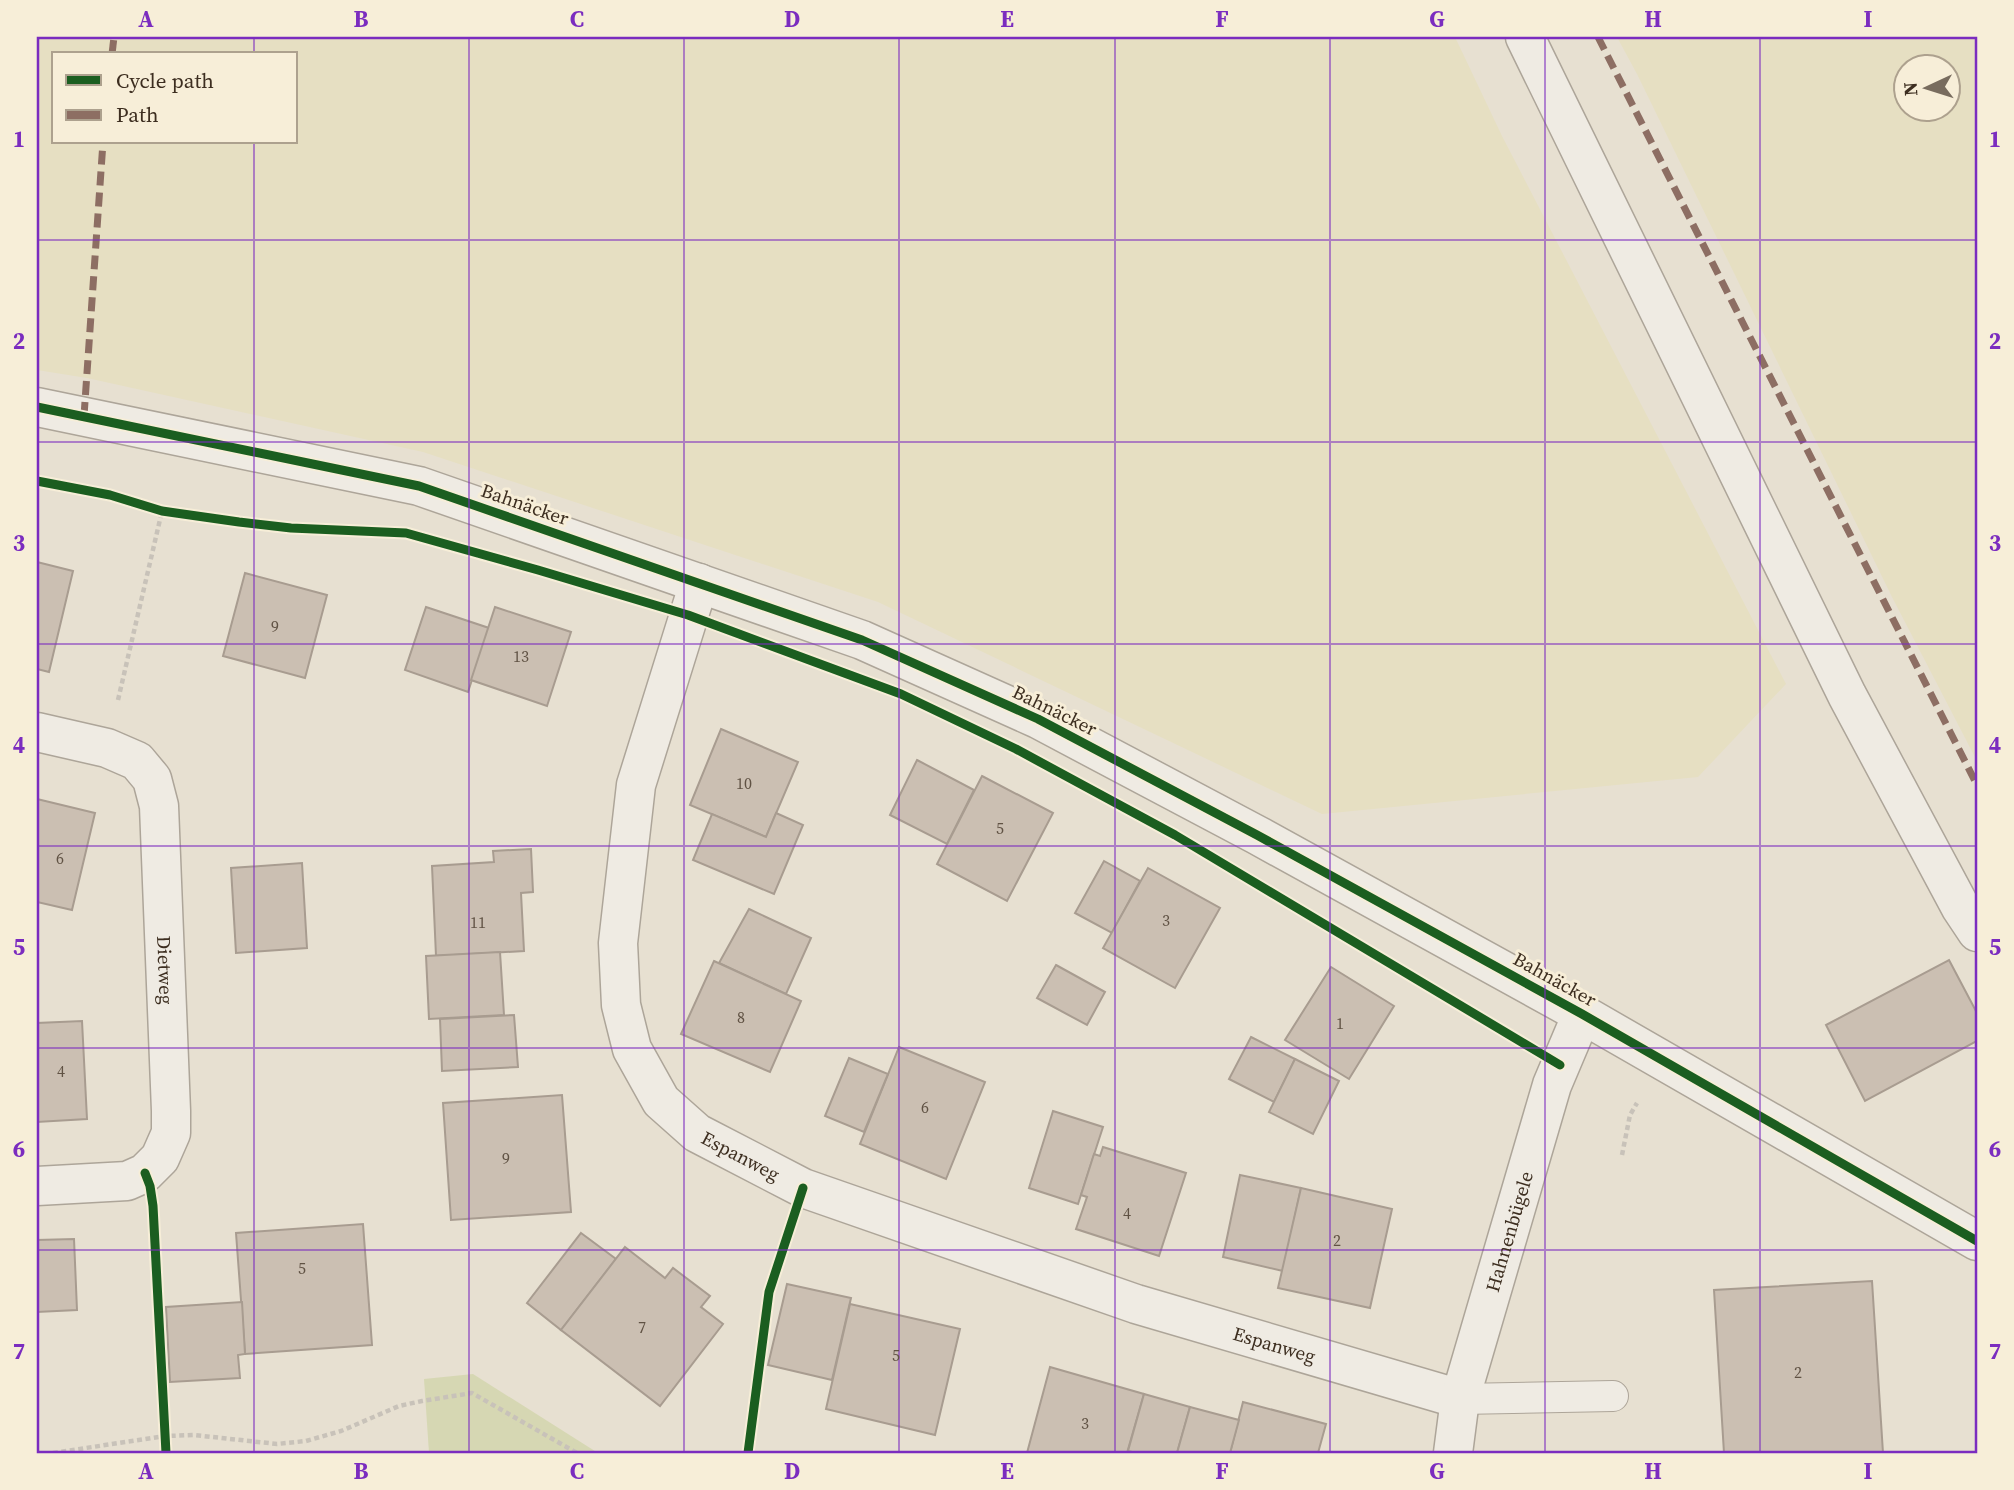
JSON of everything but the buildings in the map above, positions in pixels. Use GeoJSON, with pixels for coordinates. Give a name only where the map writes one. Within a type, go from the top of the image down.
{"type":"FeatureCollection","features":[{"type":"Feature","properties":{"kind":"street"},"geometry":{"type":"LineString","coordinates":[[1525,37],[1847,695],[1961,908],[1977,932]]}},
{"type":"Feature","properties":{"kind":"street","name":"Bahnäcker"},"geometry":{"type":"LineString","coordinates":[[37,407],[419,486],[862,640],[1038,719],[1257,835],[1582,1014],[1977,1241]]}},
{"type":"Feature","properties":{"kind":"street","name":"Espanweg"},"geometry":{"type":"LineString","coordinates":[[699,583],[636,785],[618,943],[621,1005],[632,1049],[661,1101],[697,1133],[803,1188],[1136,1304],[1460,1399]]}},
{"type":"Feature","properties":{"kind":"street","name":"Dietweg"},"geometry":{"type":"LineString","coordinates":[[37,732],[107,748],[137,761],[152,779],[159,806],[171,1133],[160,1158],[136,1178],[127,1181],[37,1186]]}},
{"type":"Feature","properties":{"kind":"street","name":"Hahnenbügele"},"geometry":{"type":"LineString","coordinates":[[1453,1453],[1460,1399],[1552,1084],[1582,1014]]}},
{"type":"Feature","properties":{"kind":"lane"},"geometry":{"type":"LineString","coordinates":[[1460,1399],[1613,1396]]}},
{"type":"Feature","properties":{"kind":"path"},"geometry":{"type":"LineString","coordinates":[[107,748],[162,511]]}},
{"type":"Feature","properties":{"kind":"path"},"geometry":{"type":"LineString","coordinates":[[52,1453],[165,1436],[194,1435],[277,1444],[306,1441],[341,1431],[399,1406],[472,1393],[577,1453]]}},
{"type":"Feature","properties":{"kind":"shaded area"},"geometry":{"type":"Polygon","coordinates":[[[37,37],[1455,37],[1502,136],[1786,684],[1698,777],[1322,814],[878,602],[423,452],[87,378],[37,370],[37,37]]]}},
{"type":"Feature","properties":{"kind":"shaded area"},"geometry":{"type":"Polygon","coordinates":[[[1617,37],[1977,37],[1977,761],[1892,597],[1617,37]]]}},
{"type":"Feature","properties":{"kind":"green space"},"geometry":{"type":"Polygon","coordinates":[[[473,1374],[598,1453],[429,1453],[424,1379],[473,1374]]]}},
{"type":"Feature","properties":{"kind":"marked path"},"geometry":{"type":"LineString","coordinates":[[112,52],[114,37]]}},
{"type":"Feature","properties":{"kind":"marked path"},"geometry":{"type":"LineString","coordinates":[[1598,37],[1977,785]]}},
{"type":"Feature","properties":{"kind":"marked path"},"geometry":{"type":"LineString","coordinates":[[84,416],[103,144]]}},
{"type":"Feature","properties":{"kind":"cycle path"},"geometry":{"type":"LineString","coordinates":[[37,407],[419,486],[862,640],[1038,719],[1257,835],[1582,1014],[1977,1241]]}},
{"type":"Feature","properties":{"kind":"cycle path"},"geometry":{"type":"LineString","coordinates":[[37,481],[110,495],[162,511],[239,522],[291,528],[406,533],[688,615],[901,694],[1016,749],[1175,835],[1560,1065]]}},
{"type":"Feature","properties":{"kind":"cycle path"},"geometry":{"type":"LineString","coordinates":[[145,1173],[153,1206],[166,1453]]}},
{"type":"Feature","properties":{"kind":"cycle path"},"geometry":{"type":"LineString","coordinates":[[748,1453],[769,1292],[803,1188]]}}]}
